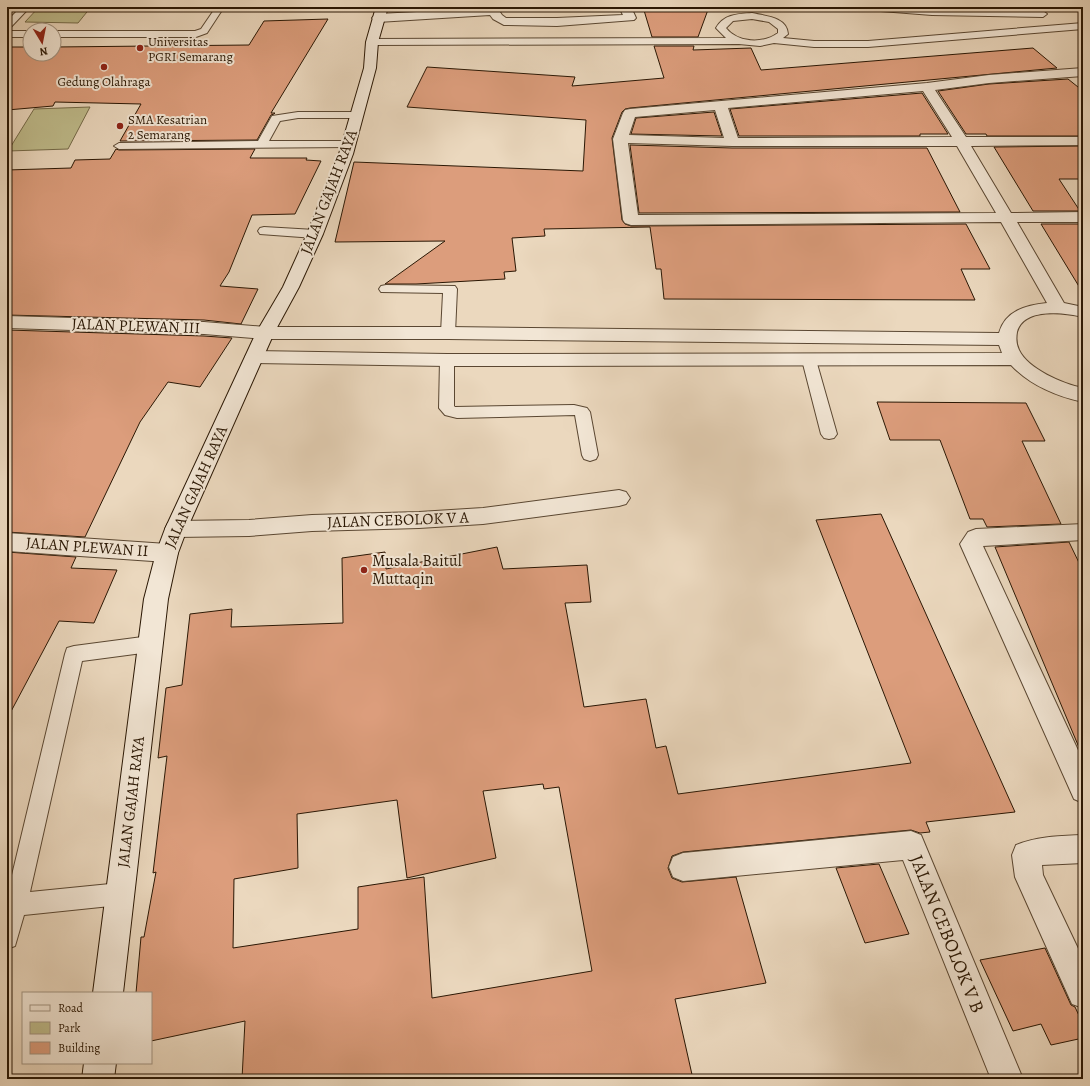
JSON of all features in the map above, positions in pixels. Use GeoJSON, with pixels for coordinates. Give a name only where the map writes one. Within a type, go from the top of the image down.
{"type":"FeatureCollection","features":[{"type":"Feature","properties":{"kind":"street"},"geometry":{"type":"LineString","coordinates":[[380,13],[494,11],[497,17],[504,21],[581,21],[630,18],[625,7]]}},
{"type":"Feature","properties":{"kind":"street","name":"JALAN GAJAH RAYA"},"geometry":{"type":"LineString","coordinates":[[108,992],[156,599],[167,553],[176,529],[265,333],[291,287],[315,234],[349,144],[370,68],[372,42],[380,13]]}},
{"type":"Feature","properties":{"kind":"street"},"geometry":{"type":"LineString","coordinates":[[1083,72],[989,79],[927,87],[630,113],[620,139],[631,220],[1083,217]]}},
{"type":"Feature","properties":{"kind":"street"},"geometry":{"type":"LineString","coordinates":[[927,87],[963,142],[1058,308]]}},
{"type":"Feature","properties":{"kind":"street"},"geometry":{"type":"LineString","coordinates":[[720,105],[732,142]]}},
{"type":"Feature","properties":{"kind":"street"},"geometry":{"type":"LineString","coordinates":[[620,139],[732,142],[963,142],[1083,140]]}},
{"type":"Feature","properties":{"kind":"street"},"geometry":{"type":"LineString","coordinates":[[1083,312],[1058,308],[1037,309],[1020,316],[1009,326],[1006,339],[1009,349],[1016,359],[1032,374],[1054,386],[1083,395]]}},
{"type":"Feature","properties":{"kind":"street","name":"JALAN PLEWAN III"},"geometry":{"type":"LineString","coordinates":[[7,322],[204,328],[265,333],[448,333],[1006,339]]}},
{"type":"Feature","properties":{"kind":"street"},"geometry":{"type":"LineString","coordinates":[[448,333],[448,360]]}},
{"type":"Feature","properties":{"kind":"street"},"geometry":{"type":"LineString","coordinates":[[254,357],[448,360],[1016,359]]}},
{"type":"Feature","properties":{"kind":"street","name":"JALAN CEBOLOK V A"},"geometry":{"type":"LineString","coordinates":[[176,529],[249,528],[312,522],[419,520],[483,516],[619,498]]}},
{"type":"Feature","properties":{"kind":"street"},"geometry":{"type":"LineString","coordinates":[[1083,532],[976,538],[971,544],[1083,790]]}},
{"type":"Feature","properties":{"kind":"street","name":"JALAN PLEWAN II"},"geometry":{"type":"LineString","coordinates":[[7,542],[167,553]]}},
{"type":"Feature","properties":{"kind":"street","name":"JALAN CEBOLOK V B"},"geometry":{"type":"LineString","coordinates":[[683,867],[911,846],[1006,1079]]}},
{"type":"Feature","properties":{"kind":"street"},"geometry":{"type":"LineString","coordinates":[[1083,849],[1048,850],[1026,855],[1029,877],[1083,993]]}},
{"type":"Feature","properties":{"kind":"street"},"geometry":{"type":"LineString","coordinates":[[98,1079],[100,1064]]}},
{"type":"Feature","properties":{"kind":"lane"},"geometry":{"type":"LineString","coordinates":[[7,26],[26,7]]}},
{"type":"Feature","properties":{"kind":"lane"},"geometry":{"type":"LineString","coordinates":[[62,34],[196,34],[204,31],[220,7]]}},
{"type":"Feature","properties":{"kind":"lane"},"geometry":{"type":"LineString","coordinates":[[742,16],[744,7]]}},
{"type":"Feature","properties":{"kind":"lane"},"geometry":{"type":"LineString","coordinates":[[868,7],[932,12],[1043,14]]}},
{"type":"Feature","properties":{"kind":"lane"},"geometry":{"type":"LineString","coordinates":[[743,42],[724,33],[721,28],[723,23],[742,16],[772,17],[784,31],[783,34],[774,40]]}},
{"type":"Feature","properties":{"kind":"lane"},"geometry":{"type":"LineString","coordinates":[[372,42],[765,42],[774,40],[814,44],[868,44],[1083,26]]}},
{"type":"Feature","properties":{"kind":"lane"},"geometry":{"type":"LineString","coordinates":[[7,34],[22,34]]}},
{"type":"Feature","properties":{"kind":"lane"},"geometry":{"type":"LineString","coordinates":[[262,145],[276,118],[298,115],[357,115]]}},
{"type":"Feature","properties":{"kind":"lane"},"geometry":{"type":"LineString","coordinates":[[119,146],[349,144]]}},
{"type":"Feature","properties":{"kind":"lane"},"geometry":{"type":"LineString","coordinates":[[264,231],[315,234]]}},
{"type":"Feature","properties":{"kind":"lane"},"geometry":{"type":"LineString","coordinates":[[386,289],[450,289],[448,333]]}},
{"type":"Feature","properties":{"kind":"lane"},"geometry":{"type":"LineString","coordinates":[[448,360],[446,408],[450,411],[457,413],[574,410],[582,412],[590,455]]}},
{"type":"Feature","properties":{"kind":"lane"},"geometry":{"type":"LineString","coordinates":[[809,360],[829,434]]}},
{"type":"Feature","properties":{"kind":"lane"},"geometry":{"type":"LineString","coordinates":[[7,938],[74,654],[150,644]]}},
{"type":"Feature","properties":{"kind":"lane"},"geometry":{"type":"LineString","coordinates":[[16,905],[120,894]]}},
{"type":"Feature","properties":{"kind":"green space"},"geometry":{"type":"Polygon","coordinates":[[[39,7],[91,7],[78,23],[25,22],[39,7]]]}},
{"type":"Feature","properties":{"kind":"green space"},"geometry":{"type":"Polygon","coordinates":[[[90,107],[68,149],[8,151],[34,109],[90,107]]]}},
{"type":"Feature","properties":{"kind":"building"},"geometry":{"type":"Polygon","coordinates":[[[643,7],[709,7],[698,37],[652,37],[643,7]]]}},
{"type":"Feature","properties":{"kind":"building"},"geometry":{"type":"Polygon","coordinates":[[[328,19],[271,113],[275,113],[271,115],[257,140],[120,141],[141,104],[55,102],[53,106],[7,110],[7,47],[22,47],[22,62],[62,62],[62,47],[249,45],[264,21],[328,19]]]}},
{"type":"Feature","properties":{"kind":"building"},"geometry":{"type":"Polygon","coordinates":[[[654,46],[694,46],[693,50],[751,48],[761,70],[1033,48],[1057,68],[630,108],[625,109],[622,112],[612,138],[622,220],[625,224],[631,226],[966,224],[990,269],[961,269],[975,300],[664,299],[661,269],[656,269],[650,227],[544,229],[545,236],[512,238],[516,271],[504,272],[505,279],[416,284],[385,284],[445,241],[335,242],[354,162],[583,171],[586,120],[407,107],[427,67],[575,77],[572,86],[664,78],[654,46]]]}},
{"type":"Feature","properties":{"kind":"building"},"geometry":{"type":"Polygon","coordinates":[[[1068,79],[1083,91],[1083,136],[987,136],[986,134],[966,134],[938,91],[989,84],[1068,79]]]}},
{"type":"Feature","properties":{"kind":"building"},"geometry":{"type":"Polygon","coordinates":[[[922,93],[948,134],[920,134],[920,136],[739,136],[730,109],[922,93]]]}},
{"type":"Feature","properties":{"kind":"building"},"geometry":{"type":"Polygon","coordinates":[[[714,112],[722,136],[631,134],[636,118],[714,112]]]}},
{"type":"Feature","properties":{"kind":"building"},"geometry":{"type":"Polygon","coordinates":[[[630,145],[732,148],[927,148],[960,212],[639,213],[630,145]]]}},
{"type":"Feature","properties":{"kind":"building"},"geometry":{"type":"Polygon","coordinates":[[[1083,146],[1083,179],[1059,179],[1080,211],[1033,211],[994,147],[1083,146]]]}},
{"type":"Feature","properties":{"kind":"building"},"geometry":{"type":"Polygon","coordinates":[[[116,149],[255,149],[250,158],[307,158],[306,160],[321,161],[295,214],[252,215],[229,272],[220,286],[258,289],[241,324],[204,320],[7,315],[7,170],[71,168],[75,160],[110,159],[116,149]]]}},
{"type":"Feature","properties":{"kind":"building"},"geometry":{"type":"Polygon","coordinates":[[[1041,224],[1083,224],[1083,293],[1041,224]]]}},
{"type":"Feature","properties":{"kind":"building"},"geometry":{"type":"Polygon","coordinates":[[[7,330],[232,338],[200,387],[168,382],[140,422],[85,537],[7,532],[7,330]]]}},
{"type":"Feature","properties":{"kind":"building"},"geometry":{"type":"Polygon","coordinates":[[[877,402],[1026,403],[1045,441],[1022,441],[1061,524],[987,527],[983,519],[970,519],[940,440],[890,440],[877,402]]]}},
{"type":"Feature","properties":{"kind":"building"},"geometry":{"type":"Polygon","coordinates":[[[881,514],[1015,812],[926,822],[930,832],[920,833],[911,830],[683,852],[672,856],[668,868],[672,878],[682,882],[736,877],[766,983],[675,999],[693,1079],[242,1079],[245,1021],[152,1041],[152,992],[136,992],[141,937],[144,937],[156,872],[153,873],[167,756],[158,758],[166,688],[182,685],[190,614],[232,609],[231,627],[343,623],[342,558],[385,552],[386,569],[497,547],[503,569],[587,565],[591,602],[565,603],[584,707],[646,699],[656,748],[666,746],[678,794],[911,763],[816,520],[881,514]],[[543,784],[483,791],[496,858],[407,878],[397,800],[297,814],[298,868],[234,879],[233,948],[358,929],[358,887],[424,877],[432,998],[592,971],[559,787],[544,789],[543,784]]]}},
{"type":"Feature","properties":{"kind":"building"},"geometry":{"type":"Polygon","coordinates":[[[1069,542],[1083,571],[1083,757],[995,547],[1069,542]]]}},
{"type":"Feature","properties":{"kind":"building"},"geometry":{"type":"Polygon","coordinates":[[[7,552],[76,557],[71,568],[117,570],[94,623],[59,621],[7,719],[7,552]]]}},
{"type":"Feature","properties":{"kind":"building"},"geometry":{"type":"Polygon","coordinates":[[[879,864],[909,934],[865,943],[836,868],[879,864]]]}},
{"type":"Feature","properties":{"kind":"building"},"geometry":{"type":"Polygon","coordinates":[[[1045,948],[1071,1005],[1075,1007],[1083,1024],[1083,1038],[1051,1045],[1041,1024],[1013,1031],[980,960],[1045,948]]]}},
{"type":"Feature","properties":{"kind":"place","name":"Universitas PGRI Semarang"},"geometry":{"type":"Point","coordinates":[140,48]}},
{"type":"Feature","properties":{"kind":"place","name":"Gedung Olahraga"},"geometry":{"type":"Point","coordinates":[104,67]}},
{"type":"Feature","properties":{"kind":"place","name":"SMA Kesatrian 2 Semarang"},"geometry":{"type":"Point","coordinates":[120,126]}},
{"type":"Feature","properties":{"kind":"place","name":"Musala Baitul Muttaqin"},"geometry":{"type":"Point","coordinates":[364,570]}}]}
